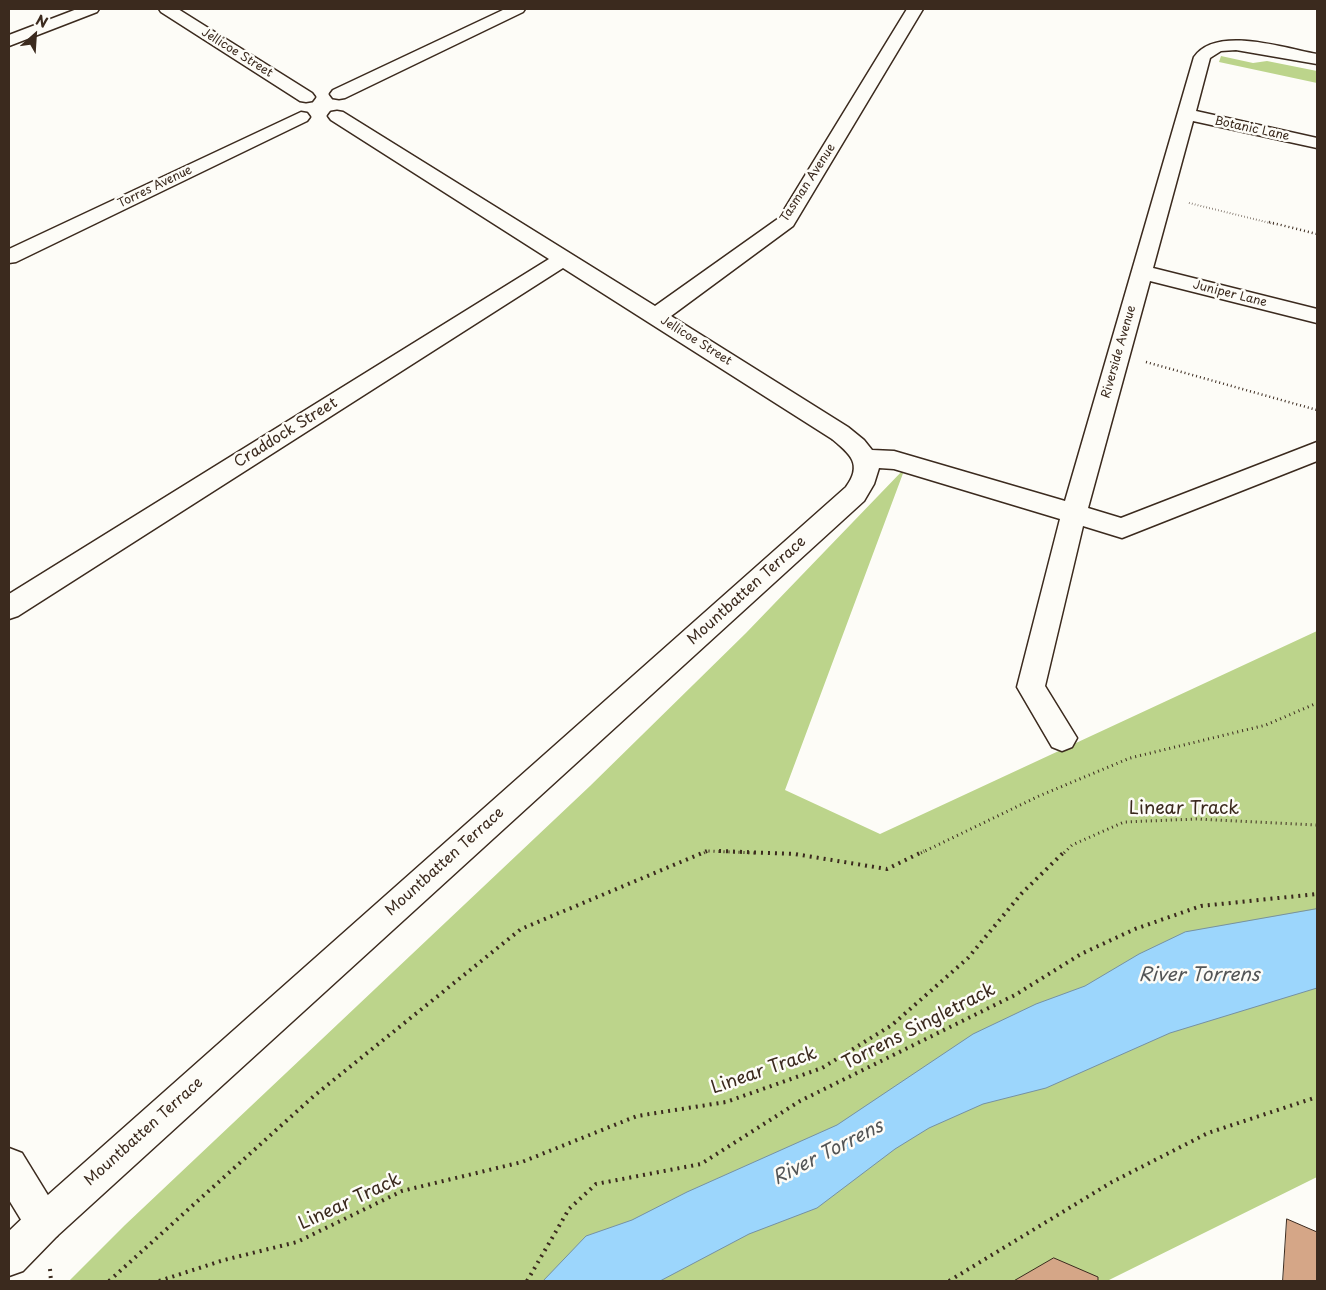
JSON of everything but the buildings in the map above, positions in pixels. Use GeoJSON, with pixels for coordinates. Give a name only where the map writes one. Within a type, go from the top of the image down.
{"type":"FeatureCollection","features":[{"type":"Feature","properties":{"kind":"street"},"geometry":{"type":"LineString","coordinates":[[9,41],[91,9]]}},
{"type":"Feature","properties":{"kind":"street","name":"Jellicoe Street"},"geometry":{"type":"LineString","coordinates":[[167,9],[306,96]]}},
{"type":"Feature","properties":{"kind":"street"},"geometry":{"type":"LineString","coordinates":[[339,94],[348,102],[345,110],[337,116],[310,120],[301,117],[296,112],[296,105],[306,96],[324,92],[339,94],[517,9]]}},
{"type":"Feature","properties":{"kind":"street","name":"Tasman Avenue"},"geometry":{"type":"LineString","coordinates":[[656,316],[786,222],[915,9]]}},
{"type":"Feature","properties":{"kind":"street","name":"Riverside Avenue"},"geometry":{"type":"LineString","coordinates":[[1062,738],[1031,687],[1074,513],[1202,57],[1206,52],[1220,45],[1242,44],[1317,59]]}},
{"type":"Feature","properties":{"kind":"street","name":"Botanic Lane"},"geometry":{"type":"LineString","coordinates":[[1186,114],[1317,143]]}},
{"type":"Feature","properties":{"kind":"street","name":"Jellicoe Street"},"geometry":{"type":"LineString","coordinates":[[337,116],[840,432],[851,441],[865,459]]}},
{"type":"Feature","properties":{"kind":"street","name":"Torres Avenue"},"geometry":{"type":"LineString","coordinates":[[9,257],[301,117]]}},
{"type":"Feature","properties":{"kind":"street","name":"Craddock Street"},"geometry":{"type":"LineString","coordinates":[[9,608],[563,259]]}},
{"type":"Feature","properties":{"kind":"street","name":"Juniper Lane"},"geometry":{"type":"LineString","coordinates":[[1142,272],[1317,316]]}},
{"type":"Feature","properties":{"kind":"street"},"geometry":{"type":"LineString","coordinates":[[865,459],[894,460],[1122,528],[1317,451]]}},
{"type":"Feature","properties":{"kind":"street","name":"Mountbatten Terrace"},"geometry":{"type":"LineString","coordinates":[[9,1257],[44,1223],[855,494],[865,483],[868,470],[865,459]]}},
{"type":"Feature","properties":{"kind":"street"},"geometry":{"type":"LineString","coordinates":[[9,1166],[44,1223]]}},
{"type":"Feature","properties":{"kind":"path"},"geometry":{"type":"LineString","coordinates":[[1162,196],[1317,234]]}},
{"type":"Feature","properties":{"kind":"path"},"geometry":{"type":"LineString","coordinates":[[1119,354],[1317,410]]}},
{"type":"Feature","properties":{"kind":"path"},"geometry":{"type":"LineString","coordinates":[[108,1281],[315,1095],[521,929],[708,850],[796,854],[887,869],[1039,796],[1130,758],[1266,725],[1317,704]]}},
{"type":"Feature","properties":{"kind":"path","name":"Linear Track"},"geometry":{"type":"LineString","coordinates":[[159,1281],[224,1260],[296,1242],[402,1191],[522,1162],[637,1116],[726,1102],[822,1068],[892,1026],[968,958],[1022,893],[1072,845],[1124,822],[1196,819],[1317,825]]}},
{"type":"Feature","properties":{"kind":"path","name":"Torrens Singletrack"},"geometry":{"type":"LineString","coordinates":[[527,1281],[568,1209],[596,1184],[701,1164],[800,1101],[1015,995],[1081,954],[1135,928],[1201,906],[1317,894]]}},
{"type":"Feature","properties":{"kind":"path"},"geometry":{"type":"LineString","coordinates":[[949,1281],[1112,1182],[1208,1133],[1317,1097]]}},
{"type":"Feature","properties":{"kind":"green space"},"geometry":{"type":"Polygon","coordinates":[[[1221,56],[1253,63],[1267,61],[1317,71],[1317,83],[1219,62],[1221,56]]]}},
{"type":"Feature","properties":{"kind":"green space"},"geometry":{"type":"Polygon","coordinates":[[[905,468],[785,790],[880,834],[1317,631],[1317,1177],[1107,1281],[69,1281],[125,1225],[590,786],[746,633],[905,468]]]}},
{"type":"Feature","properties":{"kind":"water","name":"River Torrens"},"geometry":{"type":"Polygon","coordinates":[[[1317,909],[1317,988],[1170,1033],[1046,1088],[983,1104],[929,1128],[895,1149],[817,1208],[749,1234],[660,1281],[543,1281],[586,1236],[632,1220],[687,1192],[837,1125],[973,1034],[1036,1004],[1085,986],[1139,954],[1185,932],[1317,909]]]}}]}
